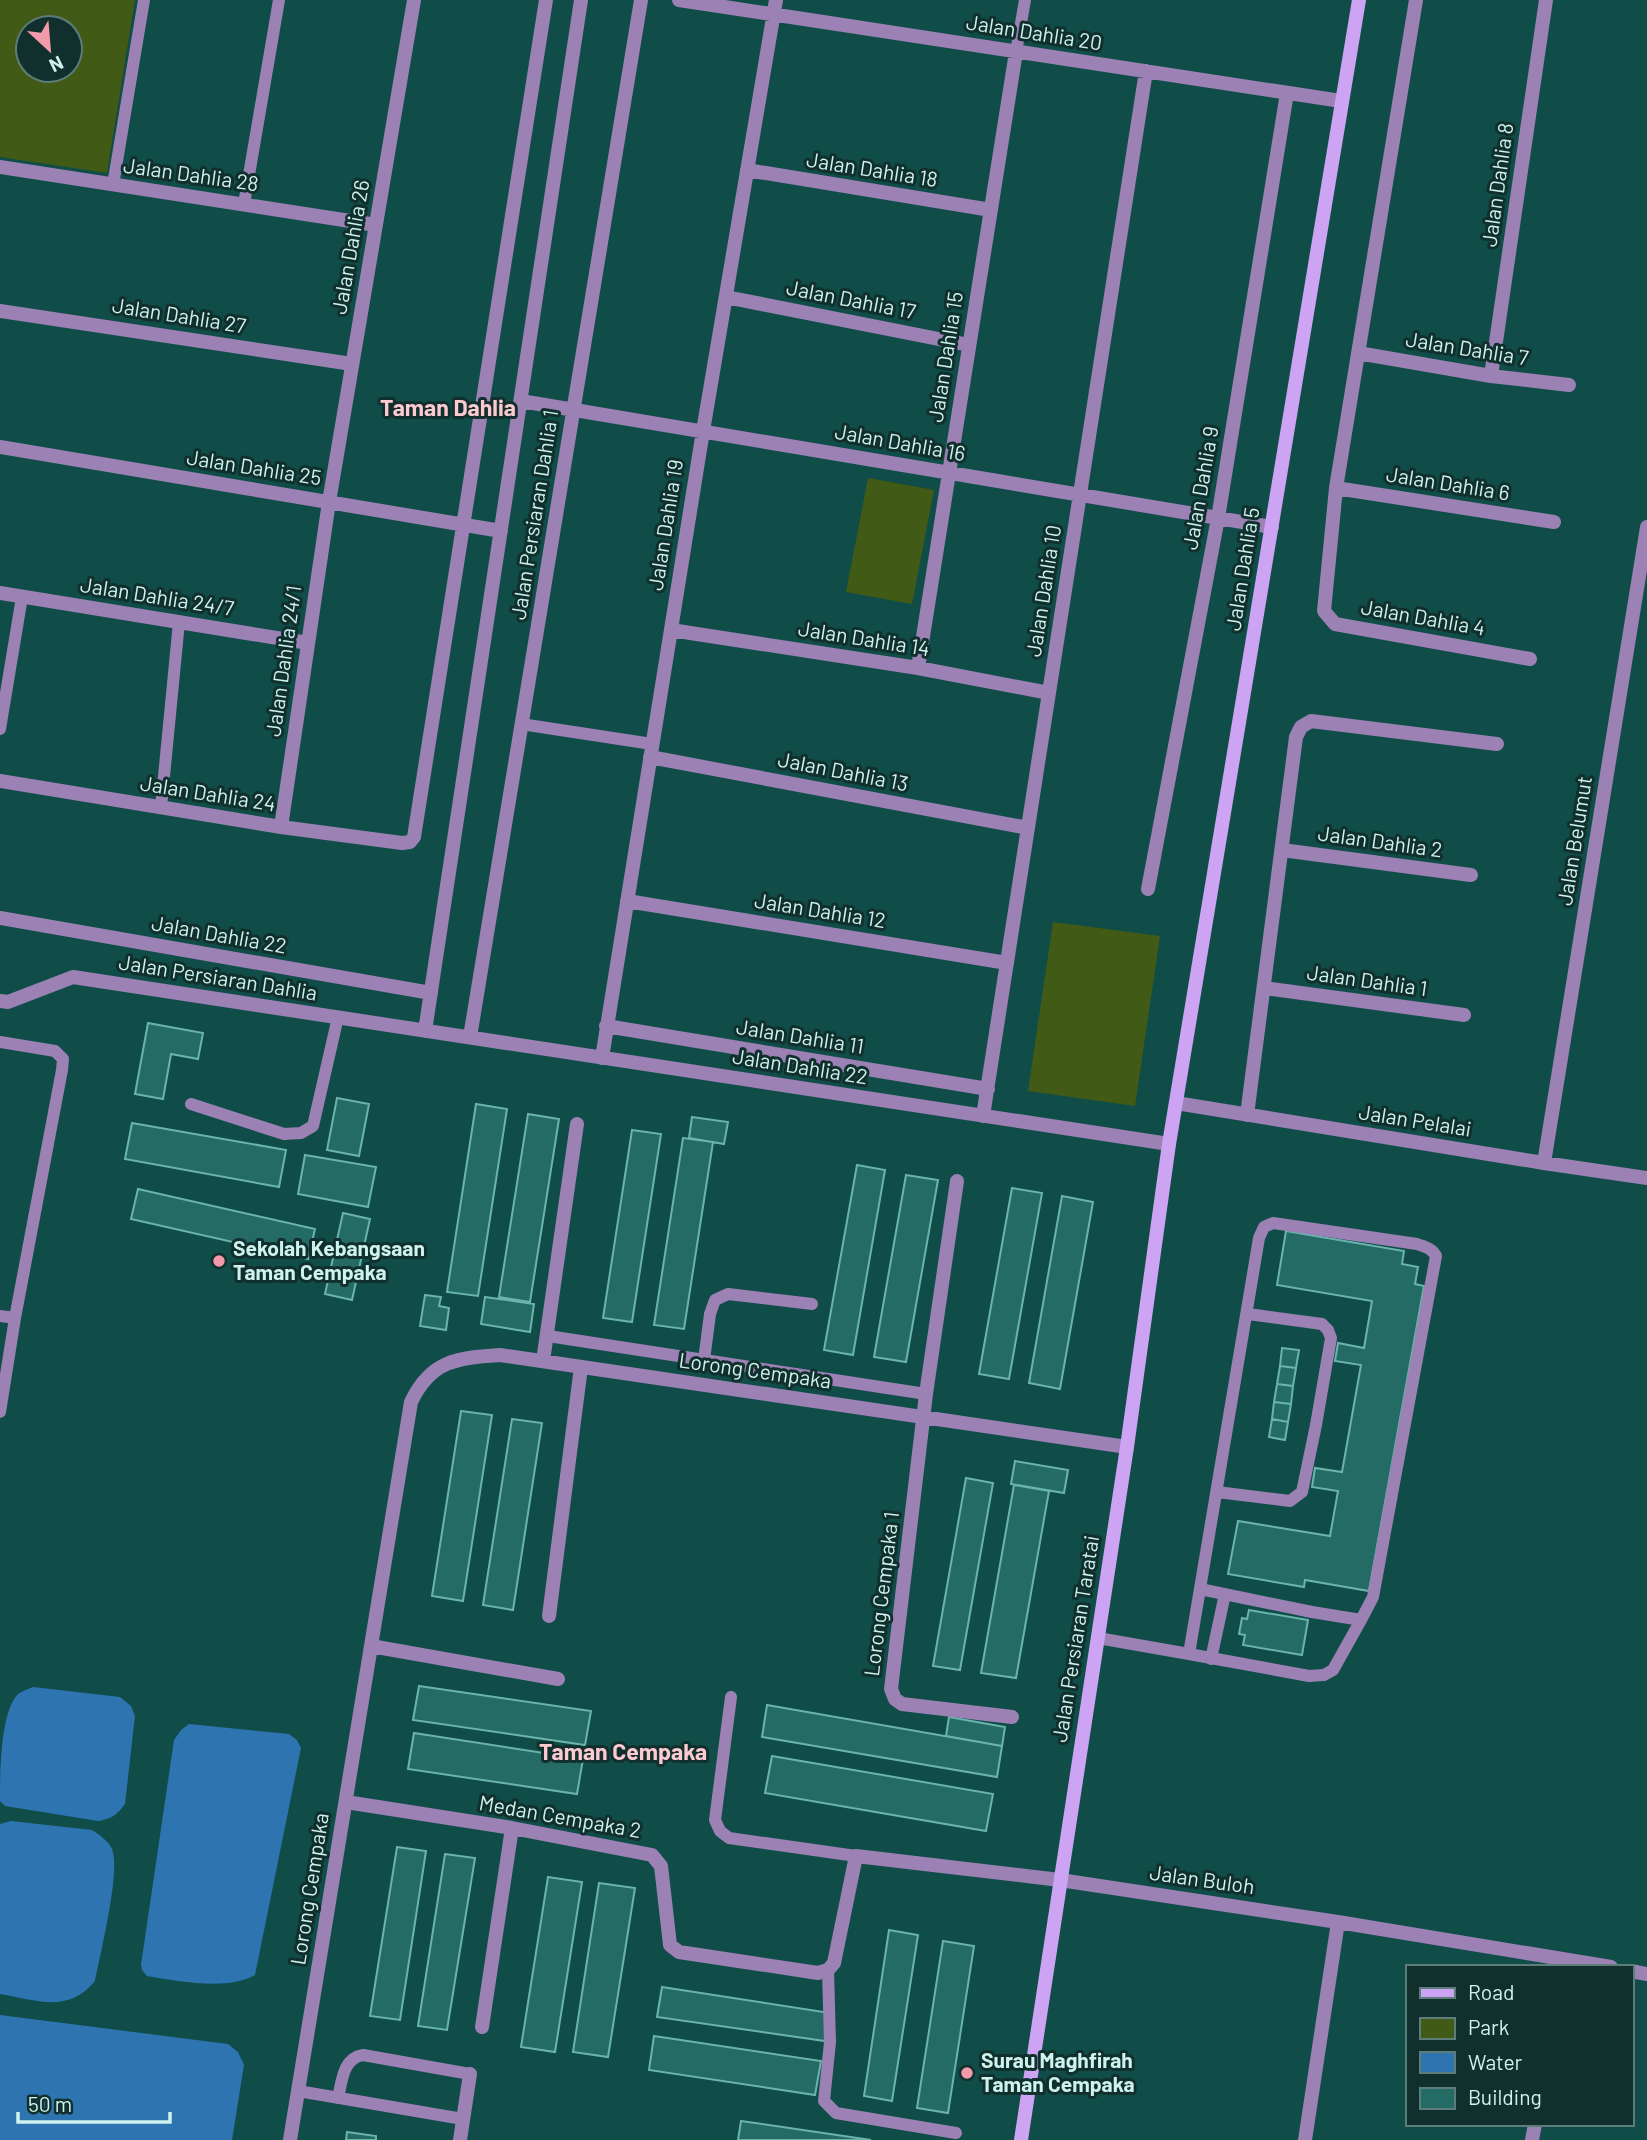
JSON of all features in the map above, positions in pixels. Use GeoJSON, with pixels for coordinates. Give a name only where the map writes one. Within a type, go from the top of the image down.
{"type":"FeatureCollection","features":[{"type":"Feature","properties":{"kind":"street","name":"Jalan Dahlia 26"},"geometry":{"type":"LineString","coordinates":[[329,502],[414,0]]}},
{"type":"Feature","properties":{"kind":"street"},"geometry":{"type":"LineString","coordinates":[[463,524],[546,0]]}},
{"type":"Feature","properties":{"kind":"street","name":"Jalan Persiaran Dahlia 1"},"geometry":{"type":"LineString","coordinates":[[425,1031],[581,0]]}},
{"type":"Feature","properties":{"kind":"street","name":"Jalan Persiaran Dahlia 1"},"geometry":{"type":"LineString","coordinates":[[470,1037],[641,0]]}},
{"type":"Feature","properties":{"kind":"street","name":"Jalan Dahlia 20"},"geometry":{"type":"LineString","coordinates":[[679,0],[775,7],[1016,52],[1341,101]]}},
{"type":"Feature","properties":{"kind":"street","name":"Jalan Dahlia 5"},"geometry":{"type":"LineString","coordinates":[[1169,1144],[1359,0]]}},
{"type":"Feature","properties":{"kind":"street"},"geometry":{"type":"LineString","coordinates":[[1336,488],[1416,0]]}},
{"type":"Feature","properties":{"kind":"street","name":"Jalan Dahlia 8"},"geometry":{"type":"LineString","coordinates":[[1491,376],[1546,0]]}},
{"type":"Feature","properties":{"kind":"street","name":"Jalan Dahlia 19"},"geometry":{"type":"LineString","coordinates":[[601,1058],[775,7]]}},
{"type":"Feature","properties":{"kind":"street","name":"Jalan Dahlia 15"},"geometry":{"type":"LineString","coordinates":[[918,668],[1016,52]]}},
{"type":"Feature","properties":{"kind":"street","name":"Jalan Dahlia 10"},"geometry":{"type":"LineString","coordinates":[[983,1116],[1146,71]]}},
{"type":"Feature","properties":{"kind":"street","name":"Jalan Dahlia 9"},"geometry":{"type":"LineString","coordinates":[[1148,889],[1218,518],[1287,93]]}},
{"type":"Feature","properties":{"kind":"street","name":"Jalan Dahlia 28"},"geometry":{"type":"LineString","coordinates":[[0,167],[376,225]]}},
{"type":"Feature","properties":{"kind":"street","name":"Jalan Dahlia 18"},"geometry":{"type":"LineString","coordinates":[[747,170],[991,211]]}},
{"type":"Feature","properties":{"kind":"street","name":"Jalan Dahlia 17"},"geometry":{"type":"LineString","coordinates":[[726,297],[969,345]]}},
{"type":"Feature","properties":{"kind":"street","name":"Jalan Dahlia 27"},"geometry":{"type":"LineString","coordinates":[[0,311],[352,364]]}},
{"type":"Feature","properties":{"kind":"street","name":"Jalan Dahlia 7"},"geometry":{"type":"LineString","coordinates":[[1358,353],[1491,376],[1569,385]]}},
{"type":"Feature","properties":{"kind":"street","name":"Jalan Dahlia 16"},"geometry":{"type":"LineString","coordinates":[[521,401],[1272,527]]}},
{"type":"Feature","properties":{"kind":"street","name":"Jalan Dahlia 25"},"geometry":{"type":"LineString","coordinates":[[0,447],[501,531]]}},
{"type":"Feature","properties":{"kind":"street","name":"Jalan Dahlia 6"},"geometry":{"type":"LineString","coordinates":[[1336,488],[1554,522]]}},
{"type":"Feature","properties":{"kind":"street","name":"Jalan Dahlia 4"},"geometry":{"type":"LineString","coordinates":[[1336,488],[1324,602],[1324,611],[1335,624],[1530,659]]}},
{"type":"Feature","properties":{"kind":"street","name":"Jalan Dahlia 24/1"},"geometry":{"type":"LineString","coordinates":[[281,827],[329,502]]}},
{"type":"Feature","properties":{"kind":"street","name":"Jalan Dahlia 24"},"geometry":{"type":"LineString","coordinates":[[0,781],[281,827],[410,842],[414,837],[463,524]]}},
{"type":"Feature","properties":{"kind":"street","name":"Jalan Belumut"},"geometry":{"type":"LineString","coordinates":[[1544,1163],[1647,527]]}},
{"type":"Feature","properties":{"kind":"street","name":"Jalan Dahlia 24/7"},"geometry":{"type":"LineString","coordinates":[[0,593],[308,643]]}},
{"type":"Feature","properties":{"kind":"street","name":"Jalan Dahlia 14"},"geometry":{"type":"LineString","coordinates":[[671,630],[918,668],[1049,692]]}},
{"type":"Feature","properties":{"kind":"street"},"geometry":{"type":"LineString","coordinates":[[1247,1115],[1296,737],[1301,727],[1311,721],[1497,744]]}},
{"type":"Feature","properties":{"kind":"street","name":"Jalan Dahlia 13"},"geometry":{"type":"LineString","coordinates":[[651,750],[1028,828]]}},
{"type":"Feature","properties":{"kind":"street","name":"Jalan Dahlia 2"},"geometry":{"type":"LineString","coordinates":[[1282,850],[1471,875]]}},
{"type":"Feature","properties":{"kind":"street","name":"Jalan Dahlia 12"},"geometry":{"type":"LineString","coordinates":[[627,901],[1007,963]]}},
{"type":"Feature","properties":{"kind":"street","name":"Jalan Dahlia 22"},"geometry":{"type":"LineString","coordinates":[[0,918],[431,993]]}},
{"type":"Feature","properties":{"kind":"street","name":"Jalan Persiaran Dahlia"},"geometry":{"type":"LineString","coordinates":[[4,1002],[73,976],[425,1031]]}},
{"type":"Feature","properties":{"kind":"street","name":"Jalan Dahlia 1"},"geometry":{"type":"LineString","coordinates":[[1264,988],[1464,1016]]}},
{"type":"Feature","properties":{"kind":"street","name":"Jalan Dahlia 11"},"geometry":{"type":"LineString","coordinates":[[606,1026],[988,1089]]}},
{"type":"Feature","properties":{"kind":"street","name":"Jalan Dahlia 22"},"geometry":{"type":"LineString","coordinates":[[425,1031],[1169,1144]]}},
{"type":"Feature","properties":{"kind":"street","name":"Jalan Pelalai"},"geometry":{"type":"LineString","coordinates":[[1176,1103],[1647,1178]]}},
{"type":"Feature","properties":{"kind":"street"},"geometry":{"type":"LineString","coordinates":[[543,1361],[577,1124]]}},
{"type":"Feature","properties":{"kind":"street","name":"Jalan Persiaran Taratai"},"geometry":{"type":"LineString","coordinates":[[1021,2140],[1127,1447],[1169,1144]]}},
{"type":"Feature","properties":{"kind":"street"},"geometry":{"type":"LineString","coordinates":[[924,1417],[957,1181]]}},
{"type":"Feature","properties":{"kind":"street","name":"Lorong Cempaka"},"geometry":{"type":"LineString","coordinates":[[290,2140],[411,1402],[426,1377],[449,1362],[462,1358],[500,1355],[1127,1447]]}},
{"type":"Feature","properties":{"kind":"street"},"geometry":{"type":"LineString","coordinates":[[549,1616],[581,1367]]}},
{"type":"Feature","properties":{"kind":"street","name":"Lorong Cempaka 1"},"geometry":{"type":"LineString","coordinates":[[924,1417],[891,1689],[895,1699],[902,1704],[1012,1717]]}},
{"type":"Feature","properties":{"kind":"street"},"geometry":{"type":"LineString","coordinates":[[371,1646],[558,1679]]}},
{"type":"Feature","properties":{"kind":"street","name":"Medan Cempaka 2"},"geometry":{"type":"LineString","coordinates":[[345,1801],[512,1828],[652,1855],[661,1866],[670,1945],[679,1952],[818,1973],[828,1970]]}},
{"type":"Feature","properties":{"kind":"street"},"geometry":{"type":"LineString","coordinates":[[482,2026],[512,1828]]}},
{"type":"Feature","properties":{"kind":"street"},"geometry":{"type":"LineString","coordinates":[[828,1970],[834,1964],[837,1954],[856,1856],[1060,1880]]}},
{"type":"Feature","properties":{"kind":"street","name":"Jalan Buloh"},"geometry":{"type":"LineString","coordinates":[[1060,1880],[1338,1922],[1591,1965]]}},
{"type":"Feature","properties":{"kind":"street"},"geometry":{"type":"LineString","coordinates":[[1306,2140],[1338,1922]]}},
{"type":"Feature","properties":{"kind":"street"},"geometry":{"type":"LineString","coordinates":[[460,2140],[470,2074]]}},
{"type":"Feature","properties":{"kind":"lane"},"geometry":{"type":"LineString","coordinates":[[113,185],[144,0]]}},
{"type":"Feature","properties":{"kind":"lane"},"geometry":{"type":"LineString","coordinates":[[244,204],[279,0]]}},
{"type":"Feature","properties":{"kind":"lane"},"geometry":{"type":"LineString","coordinates":[[1016,52],[1024,0]]}},
{"type":"Feature","properties":{"kind":"lane"},"geometry":{"type":"LineString","coordinates":[[0,729],[22,597]]}},
{"type":"Feature","properties":{"kind":"lane"},"geometry":{"type":"LineString","coordinates":[[161,807],[179,622]]}},
{"type":"Feature","properties":{"kind":"lane"},"geometry":{"type":"LineString","coordinates":[[522,724],[651,750]]}},
{"type":"Feature","properties":{"kind":"lane"},"geometry":{"type":"LineString","coordinates":[[191,1104],[284,1133],[301,1133],[313,1126],[338,1017]]}},
{"type":"Feature","properties":{"kind":"lane"},"geometry":{"type":"LineString","coordinates":[[0,1042],[55,1051],[63,1059],[0,1412]]}},
{"type":"Feature","properties":{"kind":"lane"},"geometry":{"type":"LineString","coordinates":[[1098,1638],[1309,1676],[1324,1675],[1333,1670],[1373,1597],[1436,1256],[1433,1251],[1417,1244],[1273,1223],[1264,1227],[1259,1238],[1189,1654]]}},
{"type":"Feature","properties":{"kind":"lane"},"geometry":{"type":"LineString","coordinates":[[704,1360],[715,1300],[728,1294],[812,1304]]}},
{"type":"Feature","properties":{"kind":"lane"},"geometry":{"type":"LineString","coordinates":[[1217,1492],[1290,1501],[1297,1497],[1302,1492],[1316,1425],[1331,1338],[1328,1330],[1321,1324],[1248,1314]]}},
{"type":"Feature","properties":{"kind":"lane"},"geometry":{"type":"LineString","coordinates":[[0,1316],[15,1318]]}},
{"type":"Feature","properties":{"kind":"lane"},"geometry":{"type":"LineString","coordinates":[[548,1336],[926,1394]]}},
{"type":"Feature","properties":{"kind":"lane"},"geometry":{"type":"LineString","coordinates":[[1200,1589],[1361,1620]]}},
{"type":"Feature","properties":{"kind":"lane"},"geometry":{"type":"LineString","coordinates":[[1211,1659],[1225,1594]]}},
{"type":"Feature","properties":{"kind":"lane"},"geometry":{"type":"LineString","coordinates":[[730,1697],[715,1820],[720,1831],[729,1838],[856,1856]]}},
{"type":"Feature","properties":{"kind":"lane"},"geometry":{"type":"LineString","coordinates":[[828,1970],[830,2042],[824,2101],[836,2113],[956,2133]]}},
{"type":"Feature","properties":{"kind":"lane"},"geometry":{"type":"LineString","coordinates":[[338,2098],[346,2067],[349,2060],[356,2056],[470,2074]]}},
{"type":"Feature","properties":{"kind":"lane"},"geometry":{"type":"LineString","coordinates":[[298,2091],[463,2119]]}},
{"type":"Feature","properties":{"kind":"green space"},"geometry":{"type":"Polygon","coordinates":[[[0,0],[135,0],[107,173],[0,157],[0,0]]]}},
{"type":"Feature","properties":{"kind":"green space"},"geometry":{"type":"Polygon","coordinates":[[[868,478],[934,490],[912,604],[846,592],[868,478]]]}},
{"type":"Feature","properties":{"kind":"green space"},"geometry":{"type":"Polygon","coordinates":[[[1053,922],[1160,936],[1135,1106],[1028,1091],[1053,922]]]}},
{"type":"Feature","properties":{"kind":"water"},"geometry":{"type":"Polygon","coordinates":[[[33,1687],[120,1697],[131,1706],[135,1716],[125,1804],[113,1816],[98,1821],[5,1806],[0,1801],[2,1744],[8,1715],[18,1694],[33,1687]]]}},
{"type":"Feature","properties":{"kind":"water"},"geometry":{"type":"Polygon","coordinates":[[[189,1724],[289,1734],[297,1740],[301,1748],[255,1975],[231,1983],[202,1983],[147,1976],[141,1965],[174,1740],[189,1724]]]}},
{"type":"Feature","properties":{"kind":"water"},"geometry":{"type":"Polygon","coordinates":[[[11,1821],[92,1830],[104,1838],[112,1849],[112,1893],[95,1981],[74,1998],[51,2002],[0,1994],[0,1824],[11,1821]]]}},
{"type":"Feature","properties":{"kind":"water"},"geometry":{"type":"Polygon","coordinates":[[[0,2015],[228,2044],[238,2052],[244,2065],[232,2140],[0,2140],[0,2015]]]}},
{"type":"Feature","properties":{"kind":"building"},"geometry":{"type":"Polygon","coordinates":[[[148,1023],[203,1033],[198,1059],[171,1054],[163,1099],[135,1094],[148,1023]]]}},
{"type":"Feature","properties":{"kind":"building"},"geometry":{"type":"Polygon","coordinates":[[[337,1098],[369,1104],[359,1156],[327,1150],[337,1098]]]}},
{"type":"Feature","properties":{"kind":"building"},"geometry":{"type":"Polygon","coordinates":[[[476,1104],[507,1109],[478,1296],[447,1292],[476,1104]]]}},
{"type":"Feature","properties":{"kind":"building"},"geometry":{"type":"Polygon","coordinates":[[[528,1114],[559,1119],[530,1302],[499,1297],[528,1114]]]}},
{"type":"Feature","properties":{"kind":"building"},"geometry":{"type":"Polygon","coordinates":[[[692,1117],[728,1122],[724,1144],[689,1138],[692,1117]]]}},
{"type":"Feature","properties":{"kind":"building"},"geometry":{"type":"Polygon","coordinates":[[[132,1123],[286,1150],[279,1187],[125,1159],[132,1123]]]}},
{"type":"Feature","properties":{"kind":"building"},"geometry":{"type":"Polygon","coordinates":[[[632,1130],[661,1134],[632,1322],[603,1318],[632,1130]]]}},
{"type":"Feature","properties":{"kind":"building"},"geometry":{"type":"Polygon","coordinates":[[[683,1138],[713,1142],[684,1329],[654,1325],[683,1138]]]}},
{"type":"Feature","properties":{"kind":"building"},"geometry":{"type":"Polygon","coordinates":[[[305,1155],[376,1167],[368,1207],[298,1194],[305,1155]]]}},
{"type":"Feature","properties":{"kind":"building"},"geometry":{"type":"Polygon","coordinates":[[[857,1165],[885,1170],[853,1355],[824,1350],[857,1165]]]}},
{"type":"Feature","properties":{"kind":"building"},"geometry":{"type":"Polygon","coordinates":[[[906,1175],[938,1180],[906,1362],[874,1357],[906,1175]]]}},
{"type":"Feature","properties":{"kind":"building"},"geometry":{"type":"Polygon","coordinates":[[[1012,1188],[1042,1193],[1009,1379],[979,1374],[1012,1188]]]}},
{"type":"Feature","properties":{"kind":"building"},"geometry":{"type":"Polygon","coordinates":[[[138,1189],[315,1229],[308,1259],[131,1219],[138,1189]]]}},
{"type":"Feature","properties":{"kind":"building"},"geometry":{"type":"Polygon","coordinates":[[[1062,1196],[1093,1202],[1060,1389],[1029,1383],[1062,1196]]]}},
{"type":"Feature","properties":{"kind":"building"},"geometry":{"type":"Polygon","coordinates":[[[343,1213],[370,1219],[352,1300],[325,1294],[343,1213]]]}},
{"type":"Feature","properties":{"kind":"building"},"geometry":{"type":"Polygon","coordinates":[[[1286,1231],[1404,1251],[1402,1264],[1418,1267],[1415,1284],[1424,1286],[1369,1591],[1305,1580],[1304,1587],[1228,1574],[1238,1521],[1330,1536],[1338,1491],[1312,1487],[1315,1468],[1342,1472],[1361,1365],[1335,1361],[1338,1343],[1364,1348],[1372,1301],[1277,1285],[1286,1231]]]}},
{"type":"Feature","properties":{"kind":"building"},"geometry":{"type":"Polygon","coordinates":[[[425,1295],[441,1297],[439,1306],[449,1308],[446,1330],[420,1326],[425,1295]]]}},
{"type":"Feature","properties":{"kind":"building"},"geometry":{"type":"Polygon","coordinates":[[[485,1297],[534,1304],[530,1332],[481,1324],[485,1297]]]}},
{"type":"Feature","properties":{"kind":"building"},"geometry":{"type":"Polygon","coordinates":[[[1282,1348],[1299,1350],[1296,1368],[1280,1366],[1282,1348]]]}},
{"type":"Feature","properties":{"kind":"building"},"geometry":{"type":"Polygon","coordinates":[[[1280,1366],[1296,1368],[1293,1386],[1277,1384],[1280,1366]]]}},
{"type":"Feature","properties":{"kind":"building"},"geometry":{"type":"Polygon","coordinates":[[[1277,1384],[1293,1386],[1291,1404],[1274,1402],[1277,1384]]]}},
{"type":"Feature","properties":{"kind":"building"},"geometry":{"type":"Polygon","coordinates":[[[1274,1402],[1291,1404],[1288,1422],[1272,1419],[1274,1402]]]}},
{"type":"Feature","properties":{"kind":"building"},"geometry":{"type":"Polygon","coordinates":[[[461,1411],[492,1415],[463,1601],[432,1596],[461,1411]]]}},
{"type":"Feature","properties":{"kind":"building"},"geometry":{"type":"Polygon","coordinates":[[[512,1419],[542,1423],[513,1610],[483,1605],[512,1419]]]}},
{"type":"Feature","properties":{"kind":"building"},"geometry":{"type":"Polygon","coordinates":[[[1272,1419],[1288,1422],[1285,1440],[1269,1437],[1272,1419]]]}},
{"type":"Feature","properties":{"kind":"building"},"geometry":{"type":"Polygon","coordinates":[[[1015,1461],[1068,1470],[1064,1493],[1011,1484],[1015,1461]]]}},
{"type":"Feature","properties":{"kind":"building"},"geometry":{"type":"Polygon","coordinates":[[[966,1478],[993,1483],[960,1670],[933,1666],[966,1478]]]}},
{"type":"Feature","properties":{"kind":"building"},"geometry":{"type":"Polygon","coordinates":[[[1014,1485],[1049,1491],[1016,1678],[981,1673],[1014,1485]]]}},
{"type":"Feature","properties":{"kind":"building"},"geometry":{"type":"Polygon","coordinates":[[[1249,1610],[1308,1620],[1302,1655],[1243,1645],[1245,1635],[1239,1634],[1242,1618],[1247,1619],[1249,1610]]]}},
{"type":"Feature","properties":{"kind":"building"},"geometry":{"type":"Polygon","coordinates":[[[419,1686],[591,1711],[585,1745],[413,1720],[419,1686]]]}},
{"type":"Feature","properties":{"kind":"building"},"geometry":{"type":"Polygon","coordinates":[[[767,1705],[1002,1746],[997,1777],[762,1737],[767,1705]]]}},
{"type":"Feature","properties":{"kind":"building"},"geometry":{"type":"Polygon","coordinates":[[[949,1717],[1005,1727],[1002,1746],[946,1736],[949,1717]]]}},
{"type":"Feature","properties":{"kind":"building"},"geometry":{"type":"Polygon","coordinates":[[[414,1733],[583,1759],[577,1794],[408,1769],[414,1733]]]}},
{"type":"Feature","properties":{"kind":"building"},"geometry":{"type":"Polygon","coordinates":[[[772,1756],[993,1794],[986,1831],[765,1793],[772,1756]]]}},
{"type":"Feature","properties":{"kind":"building"},"geometry":{"type":"Polygon","coordinates":[[[397,1847],[426,1851],[400,2020],[370,2016],[397,1847]]]}},
{"type":"Feature","properties":{"kind":"building"},"geometry":{"type":"Polygon","coordinates":[[[445,1854],[475,1858],[447,2030],[418,2026],[445,1854]]]}},
{"type":"Feature","properties":{"kind":"building"},"geometry":{"type":"Polygon","coordinates":[[[548,1877],[582,1882],[555,2052],[521,2047],[548,1877]]]}},
{"type":"Feature","properties":{"kind":"building"},"geometry":{"type":"Polygon","coordinates":[[[599,1883],[635,1888],[608,2057],[573,2052],[599,1883]]]}},
{"type":"Feature","properties":{"kind":"building"},"geometry":{"type":"Polygon","coordinates":[[[889,1930],[918,1935],[892,2101],[864,2096],[889,1930]]]}},
{"type":"Feature","properties":{"kind":"building"},"geometry":{"type":"Polygon","coordinates":[[[943,1941],[974,1946],[948,2113],[917,2108],[943,1941]]]}},
{"type":"Feature","properties":{"kind":"building"},"geometry":{"type":"Polygon","coordinates":[[[662,1987],[830,2013],[825,2041],[657,2017],[662,1987]]]}},
{"type":"Feature","properties":{"kind":"building"},"geometry":{"type":"Polygon","coordinates":[[[654,2036],[821,2061],[815,2095],[649,2070],[654,2036]]]}},
{"type":"Feature","properties":{"kind":"building"},"geometry":{"type":"Polygon","coordinates":[[[741,2121],[871,2140],[738,2140],[741,2121]]]}},
{"type":"Feature","properties":{"kind":"building"},"geometry":{"type":"Polygon","coordinates":[[[347,2132],[376,2136],[376,2140],[346,2140],[347,2132]]]}},
{"type":"Feature","properties":{"kind":"place","name":"Sekolah Kebangsaan Taman Cempaka"},"geometry":{"type":"Point","coordinates":[219,1261]}},
{"type":"Feature","properties":{"kind":"place","name":"Surau Maghfirah Taman Cempaka"},"geometry":{"type":"Point","coordinates":[967,2073]}},
{"type":"Feature","properties":{"kind":"district","name":"Taman Dahlia"},"geometry":{"type":"Point","coordinates":[448,408]}},
{"type":"Feature","properties":{"kind":"district","name":"Taman Cempaka"},"geometry":{"type":"Point","coordinates":[623,1752]}}]}
